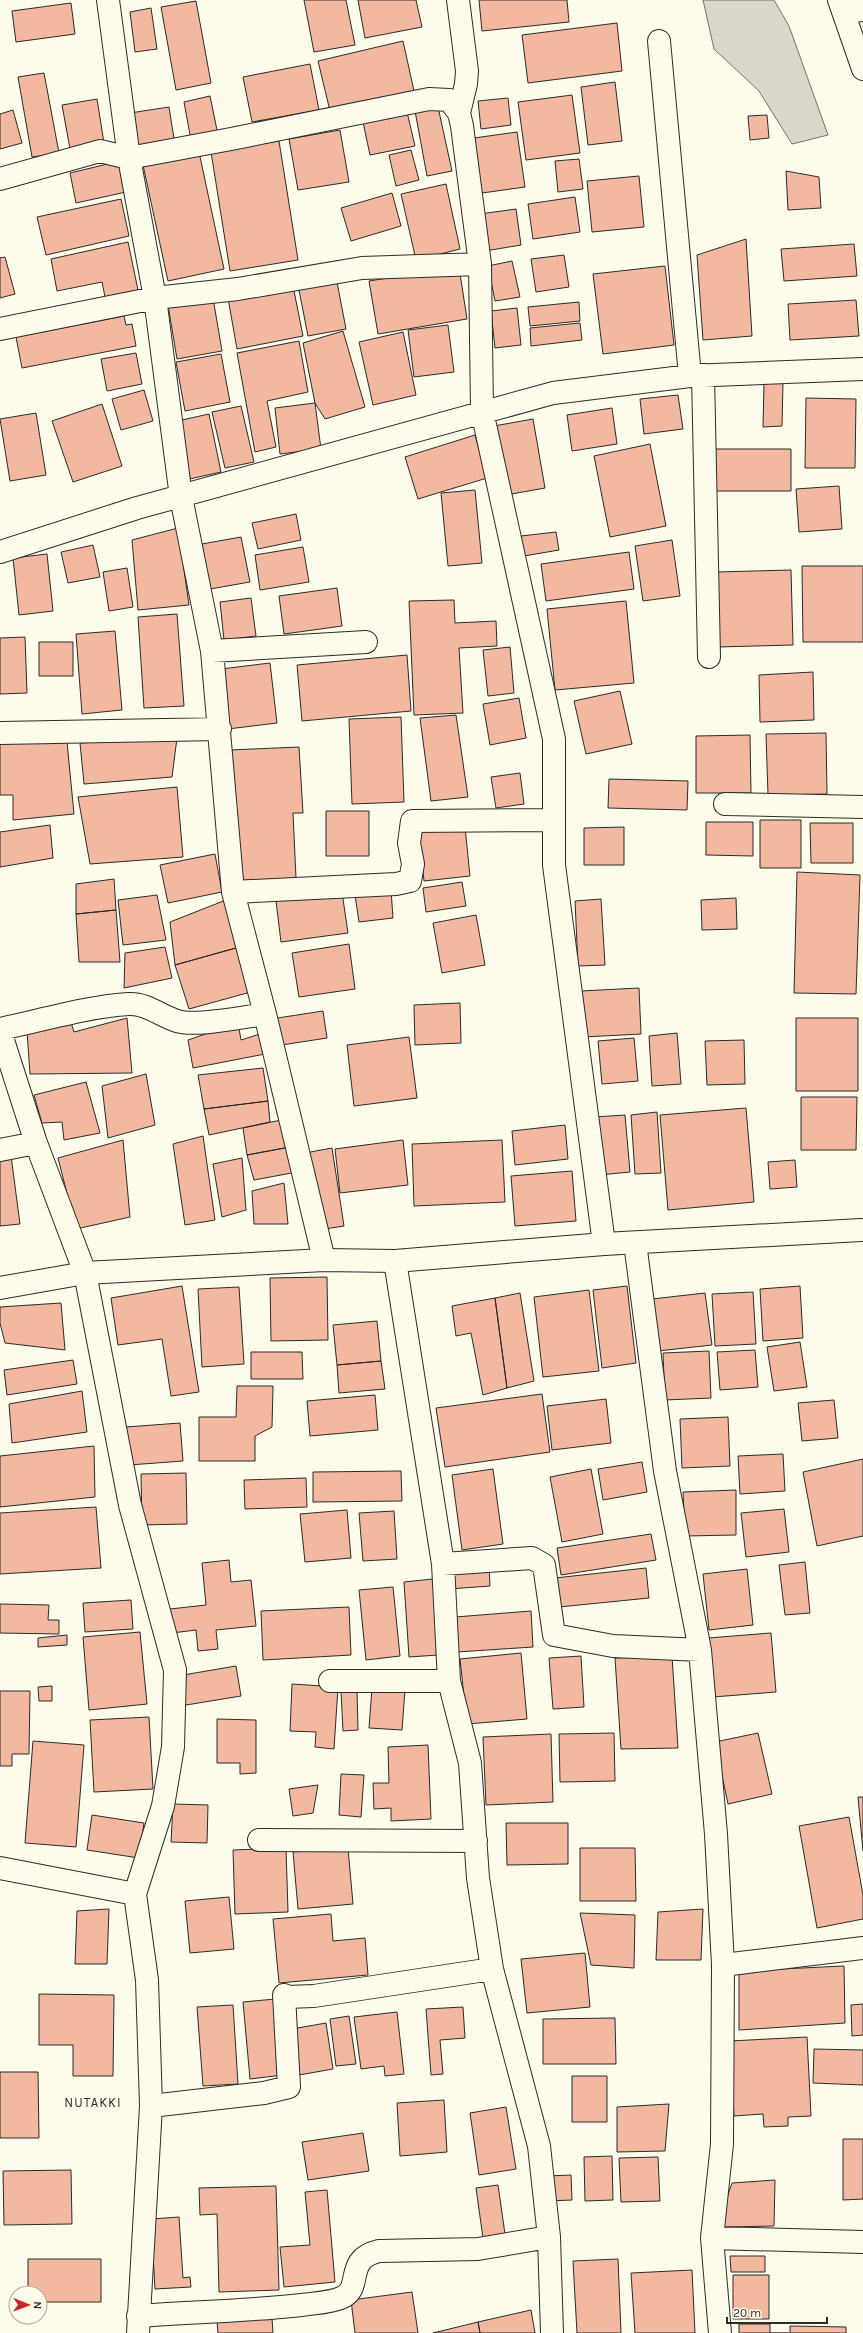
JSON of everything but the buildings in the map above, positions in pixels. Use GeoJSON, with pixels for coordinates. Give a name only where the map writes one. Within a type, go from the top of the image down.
{"type":"FeatureCollection","features":[{"type":"Feature","properties":{"kind":"street"},"geometry":{"type":"LineString","coordinates":[[108,0],[128,158],[155,298],[180,497],[212,651],[220,729],[223,799],[233,892],[265,1014],[324,1260]]}},
{"type":"Feature","properties":{"kind":"street"},"geometry":{"type":"LineString","coordinates":[[458,0],[467,71],[466,84],[459,113],[480,264],[482,411],[554,739],[554,865],[604,1244]]}},
{"type":"Feature","properties":{"kind":"street"},"geometry":{"type":"LineString","coordinates":[[849,8],[863,69]]}},
{"type":"Feature","properties":{"kind":"street"},"geometry":{"type":"LineString","coordinates":[[659,41],[696,376],[709,657]]}},
{"type":"Feature","properties":{"kind":"street"},"geometry":{"type":"LineString","coordinates":[[0,179],[100,151],[128,158],[232,139],[429,99],[448,100],[459,113]]}},
{"type":"Feature","properties":{"kind":"street"},"geometry":{"type":"LineString","coordinates":[[0,329],[155,298],[238,289],[362,268],[480,264]]}},
{"type":"Feature","properties":{"kind":"street"},"geometry":{"type":"LineString","coordinates":[[0,552],[137,508],[553,392],[696,376],[863,369]]}},
{"type":"Feature","properties":{"kind":"street"},"geometry":{"type":"LineString","coordinates":[[212,651],[366,642]]}},
{"type":"Feature","properties":{"kind":"street"},"geometry":{"type":"LineString","coordinates":[[0,733],[220,729]]}},
{"type":"Feature","properties":{"kind":"street"},"geometry":{"type":"LineString","coordinates":[[725,804],[863,807]]}},
{"type":"Feature","properties":{"kind":"street"},"geometry":{"type":"LineString","coordinates":[[233,892],[396,884],[410,881],[413,864],[409,843],[412,821],[553,820]]}},
{"type":"Feature","properties":{"kind":"street"},"geometry":{"type":"LineString","coordinates":[[265,1014],[192,1023],[178,1022],[145,1006],[130,1004],[110,1006],[0,1030],[36,1143],[85,1273],[130,1505],[175,1670],[173,1747],[163,1806],[135,1894],[147,1980],[151,2106],[138,2324],[334,2301],[345,2296],[352,2285],[357,2265],[366,2254],[379,2251],[478,2249],[549,2237]]}},
{"type":"Feature","properties":{"kind":"street"},"geometry":{"type":"LineString","coordinates":[[0,1150],[36,1143]]}},
{"type":"Feature","properties":{"kind":"street"},"geometry":{"type":"LineString","coordinates":[[0,1288],[85,1273],[324,1260],[395,1261],[604,1244],[862,1226]]}},
{"type":"Feature","properties":{"kind":"street"},"geometry":{"type":"LineString","coordinates":[[635,1243],[665,1470],[700,1650],[716,1834],[723,1965],[722,2144],[712,2238],[720,2333]]}},
{"type":"Feature","properties":{"kind":"street"},"geometry":{"type":"LineString","coordinates":[[395,1261],[443,1564],[449,1681],[470,1763],[478,1878],[492,1969],[539,2146],[549,2237],[552,2333]]}},
{"type":"Feature","properties":{"kind":"street"},"geometry":{"type":"LineString","coordinates":[[443,1564],[532,1558],[544,1565],[554,1635],[612,1646],[700,1650]]}},
{"type":"Feature","properties":{"kind":"street"},"geometry":{"type":"LineString","coordinates":[[330,1681],[449,1681]]}},
{"type":"Feature","properties":{"kind":"street"},"geometry":{"type":"LineString","coordinates":[[259,1840],[476,1841]]}},
{"type":"Feature","properties":{"kind":"street"},"geometry":{"type":"LineString","coordinates":[[0,1871],[135,1894]]}},
{"type":"Feature","properties":{"kind":"street"},"geometry":{"type":"LineString","coordinates":[[723,1965],[863,1948]]}},
{"type":"Feature","properties":{"kind":"street"},"geometry":{"type":"LineString","coordinates":[[151,2106],[264,2093],[289,2087],[284,1995],[286,1997],[314,1996],[492,1969]]}},
{"type":"Feature","properties":{"kind":"street"},"geometry":{"type":"LineString","coordinates":[[712,2238],[863,2242]]}},
{"type":"Feature","properties":{"kind":"shaded area"},"geometry":{"type":"Polygon","coordinates":[[[703,0],[774,0],[789,26],[828,135],[792,144],[759,91],[714,49],[703,0]]]}},
{"type":"Feature","properties":{"kind":"district","name":"NUTAKKI"},"geometry":{"type":"Point","coordinates":[93,2102]}}]}
